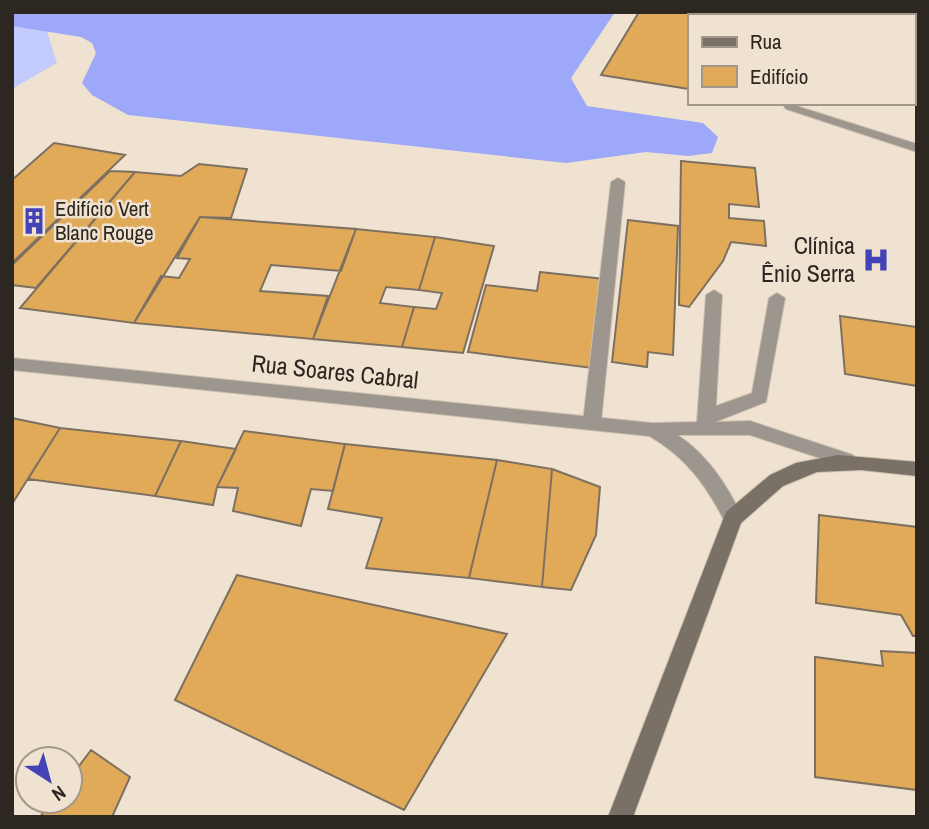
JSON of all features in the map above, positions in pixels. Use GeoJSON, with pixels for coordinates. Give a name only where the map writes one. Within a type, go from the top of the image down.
{"type":"FeatureCollection","features":[{"type":"Feature","properties":{"kind":"main road","name":"Rua Soares Cabral"},"geometry":{"type":"LineString","coordinates":[[733,518],[766,486],[785,473],[804,466],[847,460],[917,469]]}},
{"type":"Feature","properties":{"kind":"main road"},"geometry":{"type":"LineString","coordinates":[[620,817],[733,518]]}},
{"type":"Feature","properties":{"kind":"street"},"geometry":{"type":"LineString","coordinates":[[790,106],[917,148]]}},
{"type":"Feature","properties":{"kind":"street"},"geometry":{"type":"LineString","coordinates":[[592,422],[618,182]]}},
{"type":"Feature","properties":{"kind":"street"},"geometry":{"type":"LineString","coordinates":[[714,295],[707,422],[760,397],[777,298]]}},
{"type":"Feature","properties":{"kind":"street","name":"Rua Soares Cabral"},"geometry":{"type":"LineString","coordinates":[[12,364],[652,430],[707,422],[750,428],[847,460]]}},
{"type":"Feature","properties":{"kind":"street","name":"Rua Soares Cabral"},"geometry":{"type":"LineString","coordinates":[[652,430],[679,445],[711,476],[733,518]]}},
{"type":"Feature","properties":{"kind":"shaded area"},"geometry":{"type":"Polygon","coordinates":[[[12,12],[41,12],[57,63],[12,89],[12,12]]]}},
{"type":"Feature","properties":{"kind":"shaded area"},"geometry":{"type":"Polygon","coordinates":[[[12,12],[615,12],[571,78],[587,106],[703,123],[718,137],[712,153],[688,156],[646,152],[566,163],[128,115],[92,95],[82,83],[96,53],[92,43],[81,37],[12,26],[12,12]]]}},
{"type":"Feature","properties":{"kind":"building"},"geometry":{"type":"Polygon","coordinates":[[[639,12],[708,14],[688,14],[688,89],[601,75],[639,12]]]}},
{"type":"Feature","properties":{"kind":"building"},"geometry":{"type":"Polygon","coordinates":[[[869,12],[917,12],[917,24],[915,14],[869,12]]]}},
{"type":"Feature","properties":{"kind":"building"},"geometry":{"type":"Polygon","coordinates":[[[915,57],[917,57],[915,102],[915,57]]]}},
{"type":"Feature","properties":{"kind":"building","name":"Edifício Vert Blanc Rouge"},"geometry":{"type":"Polygon","coordinates":[[[54,143],[125,155],[12,263],[12,180],[54,143]]]}},
{"type":"Feature","properties":{"kind":"building"},"geometry":{"type":"Polygon","coordinates":[[[681,161],[755,168],[759,207],[729,204],[729,218],[764,221],[766,246],[731,242],[723,261],[689,307],[679,305],[681,161]]]}},
{"type":"Feature","properties":{"kind":"building"},"geometry":{"type":"Polygon","coordinates":[[[199,164],[247,169],[231,218],[200,217],[134,323],[20,308],[135,172],[181,176],[199,164]]]}},
{"type":"Feature","properties":{"kind":"building"},"geometry":{"type":"Polygon","coordinates":[[[110,171],[135,172],[36,288],[12,285],[12,265],[110,171]]]}},
{"type":"Feature","properties":{"kind":"building"},"geometry":{"type":"Polygon","coordinates":[[[200,217],[356,229],[341,271],[271,265],[260,291],[328,296],[313,339],[134,323],[161,276],[179,278],[190,259],[177,258],[200,217]]]}},
{"type":"Feature","properties":{"kind":"building"},"geometry":{"type":"Polygon","coordinates":[[[628,220],[678,226],[673,355],[648,352],[647,367],[612,362],[628,220]]]}},
{"type":"Feature","properties":{"kind":"building"},"geometry":{"type":"Polygon","coordinates":[[[356,229],[435,237],[419,290],[386,287],[380,303],[414,307],[402,347],[313,339],[356,229]]]}},
{"type":"Feature","properties":{"kind":"building"},"geometry":{"type":"Polygon","coordinates":[[[435,237],[494,246],[463,353],[402,347],[414,307],[436,309],[442,293],[419,290],[435,237]]]}},
{"type":"Feature","properties":{"kind":"building"},"geometry":{"type":"Polygon","coordinates":[[[540,272],[604,279],[592,368],[468,352],[486,285],[537,291],[540,272]]]}},
{"type":"Feature","properties":{"kind":"building"},"geometry":{"type":"Polygon","coordinates":[[[840,316],[917,327],[917,386],[845,374],[840,316]]]}},
{"type":"Feature","properties":{"kind":"building"},"geometry":{"type":"Polygon","coordinates":[[[12,418],[60,428],[12,504],[12,418]]]}},
{"type":"Feature","properties":{"kind":"building"},"geometry":{"type":"Polygon","coordinates":[[[60,428],[181,441],[155,496],[28,479],[60,428]]]}},
{"type":"Feature","properties":{"kind":"building"},"geometry":{"type":"Polygon","coordinates":[[[244,431],[345,444],[333,491],[311,489],[301,526],[233,511],[238,488],[217,487],[244,431]]]}},
{"type":"Feature","properties":{"kind":"building"},"geometry":{"type":"Polygon","coordinates":[[[181,441],[236,449],[217,487],[213,505],[155,496],[181,441]]]}},
{"type":"Feature","properties":{"kind":"building"},"geometry":{"type":"Polygon","coordinates":[[[345,444],[497,460],[469,578],[366,568],[382,518],[328,509],[345,444]]]}},
{"type":"Feature","properties":{"kind":"building"},"geometry":{"type":"Polygon","coordinates":[[[497,460],[552,469],[542,587],[469,578],[497,460]]]}},
{"type":"Feature","properties":{"kind":"building"},"geometry":{"type":"Polygon","coordinates":[[[552,469],[600,487],[596,535],[571,590],[542,587],[552,469]]]}},
{"type":"Feature","properties":{"kind":"building"},"geometry":{"type":"Polygon","coordinates":[[[819,515],[917,527],[917,636],[913,636],[901,615],[816,603],[819,515]]]}},
{"type":"Feature","properties":{"kind":"building"},"geometry":{"type":"Polygon","coordinates":[[[237,575],[507,634],[404,810],[175,700],[237,575]]]}},
{"type":"Feature","properties":{"kind":"building"},"geometry":{"type":"Polygon","coordinates":[[[881,651],[917,653],[917,790],[815,777],[815,657],[883,666],[881,651]]]}},
{"type":"Feature","properties":{"kind":"building"},"geometry":{"type":"Polygon","coordinates":[[[91,750],[130,777],[112,817],[40,817],[84,815],[84,759],[91,750]]]}},
{"type":"Feature","properties":{"kind":"place","name":"Edifício Vert Blanc Rouge"},"geometry":{"type":"Point","coordinates":[34,221]}},
{"type":"Feature","properties":{"kind":"place","name":"Clínica Ênio Serra"},"geometry":{"type":"Point","coordinates":[876,260]}}]}
